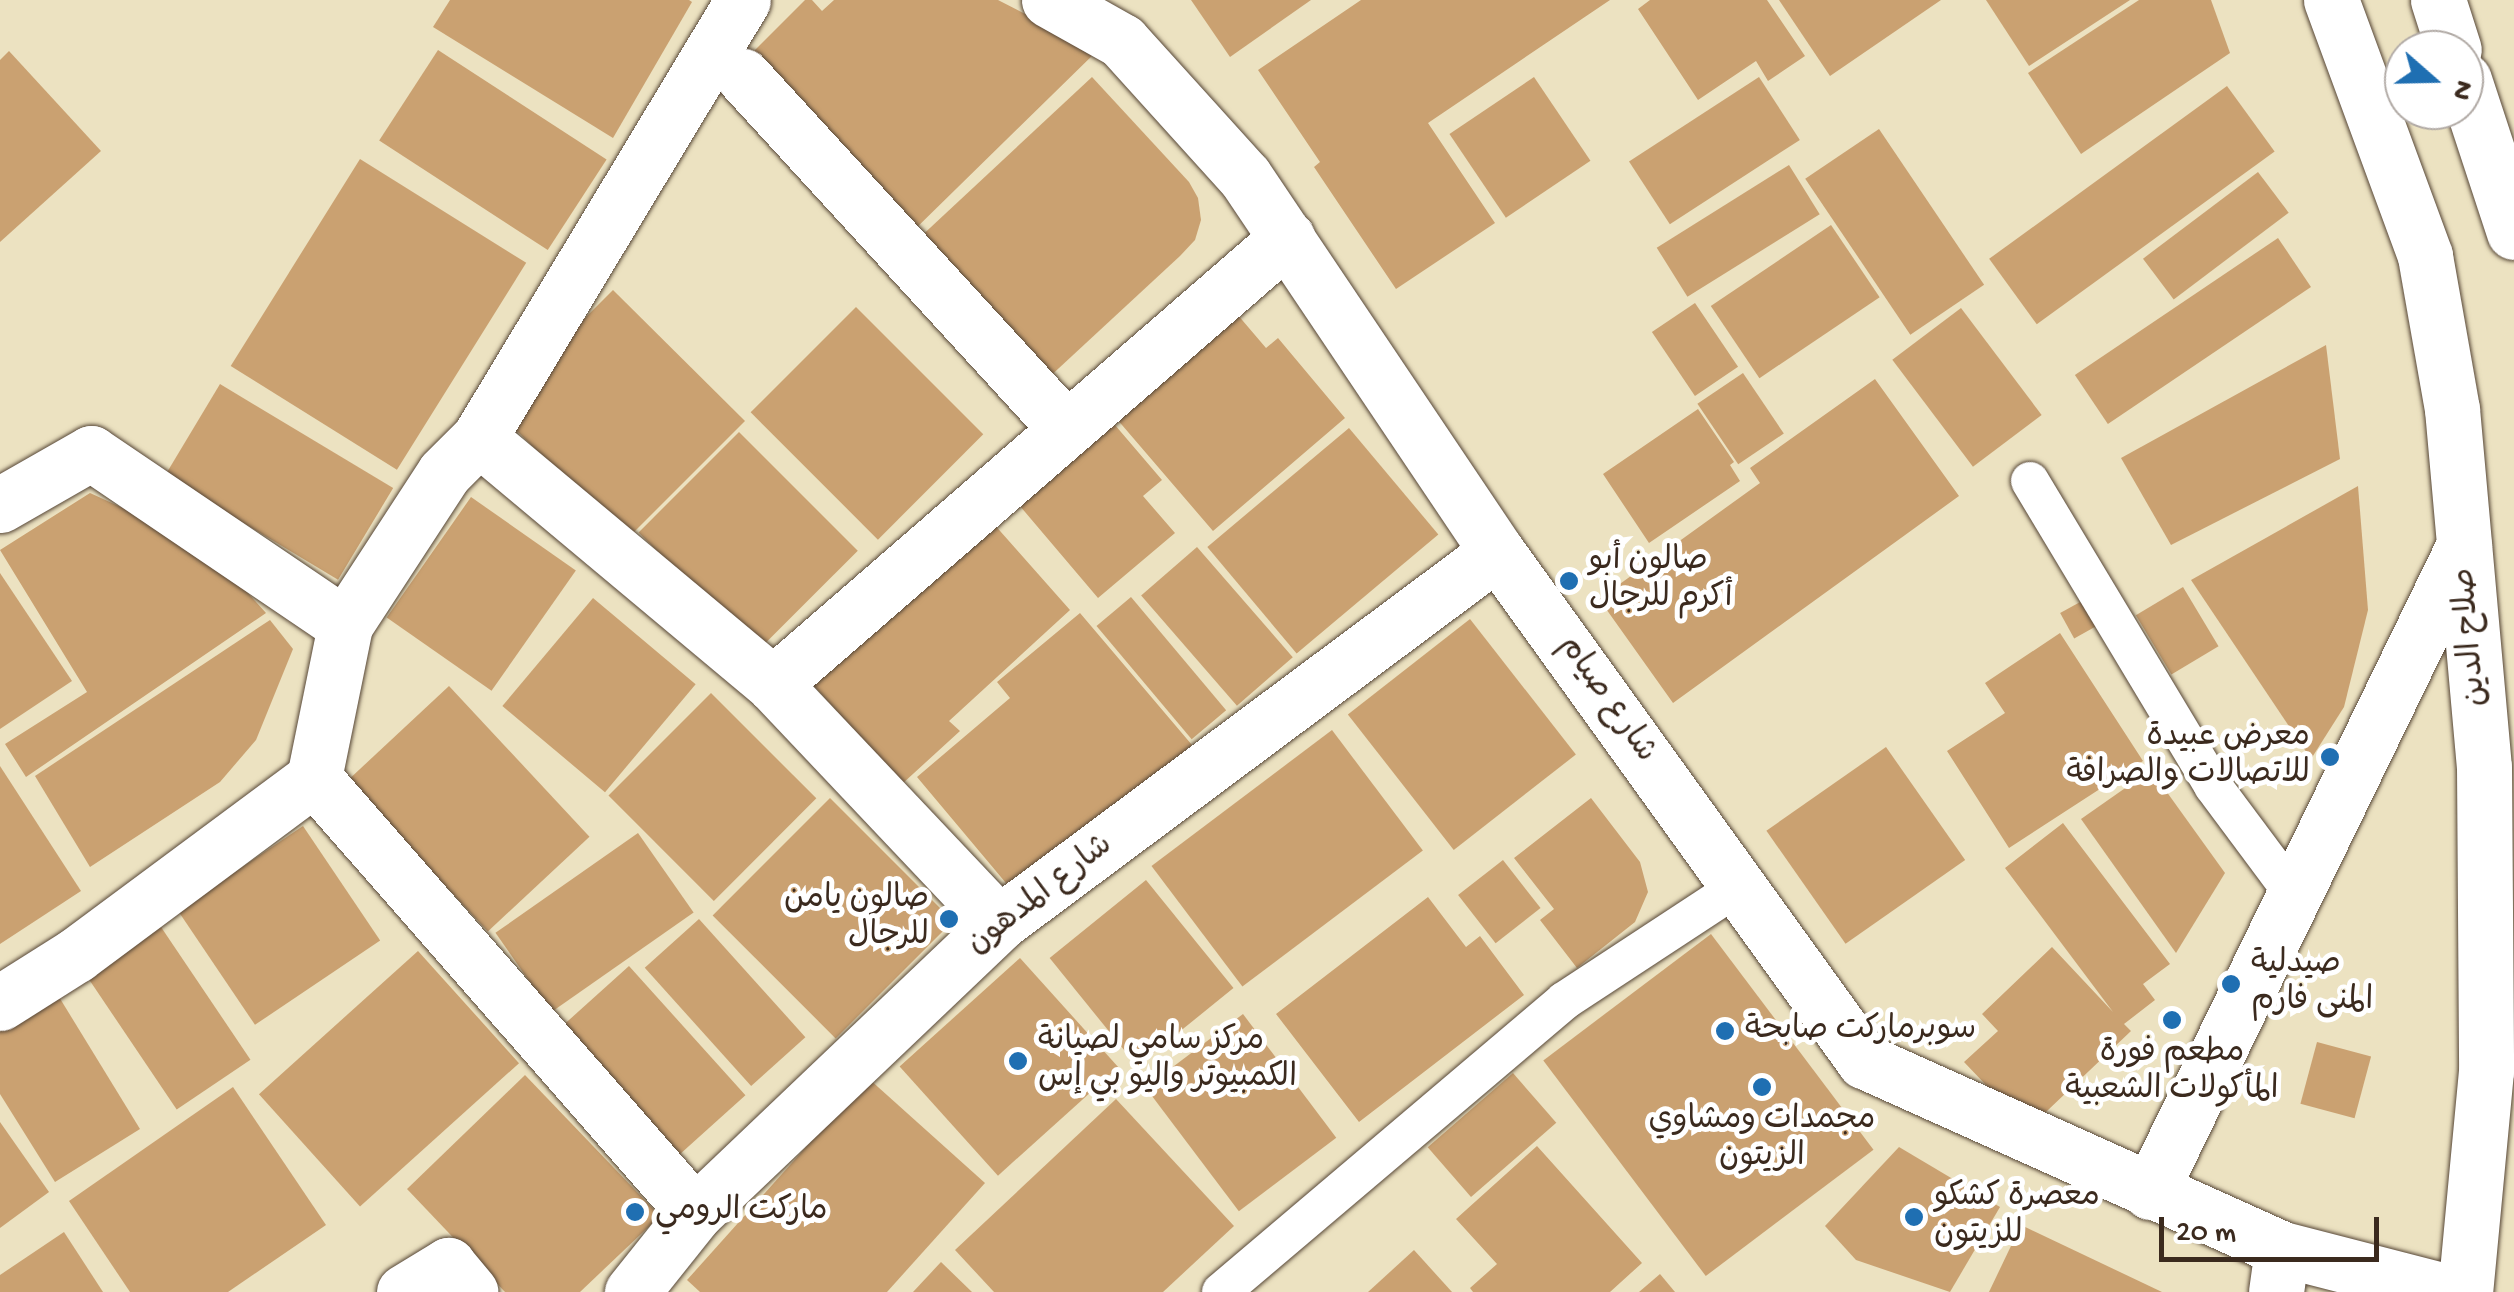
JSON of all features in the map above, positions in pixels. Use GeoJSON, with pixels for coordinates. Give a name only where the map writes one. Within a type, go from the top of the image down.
{"type":"FeatureCollection","features":[{"type":"Feature","properties":{"kind":"main road"},"geometry":{"type":"LineString","coordinates":[[0,1003],[76,955],[314,778],[345,625],[444,473],[480,438],[743,0]]}},
{"type":"Feature","properties":{"kind":"main road","name":"شارع صيام"},"geometry":{"type":"LineString","coordinates":[[1049,0],[1122,41],[1245,178],[1497,552],[1864,1061],[2150,1192],[2279,1271],[2450,1292]]}},
{"type":"Feature","properties":{"kind":"main road","name":"صلاح الدين"},"geometry":{"type":"LineString","coordinates":[[2331,0],[2425,256],[2452,409],[2484,767],[2486,1052],[2465,1292]]}},
{"type":"Feature","properties":{"kind":"main road"},"geometry":{"type":"LineString","coordinates":[[2438,0],[2448,30]]}},
{"type":"Feature","properties":{"kind":"main road"},"geometry":{"type":"LineString","coordinates":[[743,76],[1066,429]]}},
{"type":"Feature","properties":{"kind":"main road"},"geometry":{"type":"LineString","coordinates":[[2480,130],[2514,232]]}},
{"type":"Feature","properties":{"kind":"main road"},"geometry":{"type":"LineString","coordinates":[[773,684],[1286,238]]}},
{"type":"Feature","properties":{"kind":"main road"},"geometry":{"type":"LineString","coordinates":[[480,438],[773,684],[1000,923]]}},
{"type":"Feature","properties":{"kind":"main road"},"geometry":{"type":"LineString","coordinates":[[0,505],[92,453],[345,625]]}},
{"type":"Feature","properties":{"kind":"main road"},"geometry":{"type":"LineString","coordinates":[[2150,1192],[2464,545]]}},
{"type":"Feature","properties":{"kind":"main road","name":"شارع المدهون"},"geometry":{"type":"LineString","coordinates":[[632,1292],[694,1212],[1000,923],[1497,552]]}},
{"type":"Feature","properties":{"kind":"main road"},"geometry":{"type":"LineString","coordinates":[[314,778],[694,1212]]}},
{"type":"Feature","properties":{"kind":"main road"},"geometry":{"type":"LineString","coordinates":[[404,1292],[448,1265],[470,1292]]}},
{"type":"Feature","properties":{"kind":"lane"},"geometry":{"type":"LineString","coordinates":[[2030,481],[2213,786],[2295,896]]}},
{"type":"Feature","properties":{"kind":"lane"},"geometry":{"type":"LineString","coordinates":[[1220,1292],[1564,1001],[1738,886]]}},
{"type":"Feature","properties":{"kind":"building"},"geometry":{"type":"Polygon","coordinates":[[[450,0],[692,2],[613,138],[433,27],[450,0]]]}},
{"type":"Feature","properties":{"kind":"building"},"geometry":{"type":"Polygon","coordinates":[[[805,0],[812,0],[822,11],[834,0],[998,0],[1097,51],[908,236],[741,64],[805,0]]]}},
{"type":"Feature","properties":{"kind":"building"},"geometry":{"type":"Polygon","coordinates":[[[1191,0],[1311,0],[1230,57],[1191,0]]]}},
{"type":"Feature","properties":{"kind":"building"},"geometry":{"type":"Polygon","coordinates":[[[1361,0],[1610,0],[1428,123],[1495,223],[1396,289],[1314,167],[1320,162],[1258,70],[1361,0]]]}},
{"type":"Feature","properties":{"kind":"building"},"geometry":{"type":"Polygon","coordinates":[[[1650,0],[1767,0],[1805,56],[1768,81],[1756,61],[1698,100],[1638,9],[1650,0]]]}},
{"type":"Feature","properties":{"kind":"building"},"geometry":{"type":"Polygon","coordinates":[[[1779,0],[1941,0],[1830,76],[1779,0]]]}},
{"type":"Feature","properties":{"kind":"building"},"geometry":{"type":"Polygon","coordinates":[[[1986,0],[2130,0],[2029,66],[1986,0]]]}},
{"type":"Feature","properties":{"kind":"building"},"geometry":{"type":"Polygon","coordinates":[[[2139,0],[2211,0],[2230,53],[2081,154],[2028,73],[2139,0]]]}},
{"type":"Feature","properties":{"kind":"building"},"geometry":{"type":"Polygon","coordinates":[[[438,50],[607,159],[548,250],[379,141],[438,50]]]}},
{"type":"Feature","properties":{"kind":"building"},"geometry":{"type":"Polygon","coordinates":[[[9,51],[101,151],[0,242],[0,60],[9,51]]]}},
{"type":"Feature","properties":{"kind":"building"},"geometry":{"type":"Polygon","coordinates":[[[1092,77],[1189,182],[1198,198],[1201,220],[1195,240],[1180,256],[1045,381],[916,241],[1092,77]]]}},
{"type":"Feature","properties":{"kind":"building"},"geometry":{"type":"Polygon","coordinates":[[[1534,77],[1590,161],[1506,218],[1449,134],[1534,77]]]}},
{"type":"Feature","properties":{"kind":"building"},"geometry":{"type":"Polygon","coordinates":[[[1759,77],[1800,140],[1670,224],[1629,161],[1759,77]]]}},
{"type":"Feature","properties":{"kind":"building"},"geometry":{"type":"Polygon","coordinates":[[[2227,86],[2275,152],[2037,324],[1989,259],[2227,86]]]}},
{"type":"Feature","properties":{"kind":"building"},"geometry":{"type":"Polygon","coordinates":[[[1879,129],[1984,285],[1910,335],[1805,179],[1879,129]]]}},
{"type":"Feature","properties":{"kind":"building"},"geometry":{"type":"Polygon","coordinates":[[[360,159],[526,263],[397,470],[231,366],[360,159]]]}},
{"type":"Feature","properties":{"kind":"building"},"geometry":{"type":"Polygon","coordinates":[[[1789,165],[1820,214],[1687,297],[1657,248],[1789,165]]]}},
{"type":"Feature","properties":{"kind":"building"},"geometry":{"type":"Polygon","coordinates":[[[2258,172],[2289,213],[2174,299],[2143,259],[2258,172]]]}},
{"type":"Feature","properties":{"kind":"building"},"geometry":{"type":"Polygon","coordinates":[[[1831,225],[1880,297],[1759,378],[1711,306],[1831,225]]]}},
{"type":"Feature","properties":{"kind":"building"},"geometry":{"type":"Polygon","coordinates":[[[2278,238],[2311,287],[2108,424],[2075,375],[2278,238]]]}},
{"type":"Feature","properties":{"kind":"building"},"geometry":{"type":"Polygon","coordinates":[[[613,290],[745,421],[626,540],[510,424],[518,385],[613,290]]]}},
{"type":"Feature","properties":{"kind":"building"},"geometry":{"type":"Polygon","coordinates":[[[1695,303],[1738,367],[1695,396],[1652,332],[1695,303]]]}},
{"type":"Feature","properties":{"kind":"building"},"geometry":{"type":"Polygon","coordinates":[[[856,307],[983,434],[878,540],[751,412],[856,307]]]}},
{"type":"Feature","properties":{"kind":"building"},"geometry":{"type":"Polygon","coordinates":[[[1961,308],[2042,415],[1973,467],[1892,360],[1961,308]]]}},
{"type":"Feature","properties":{"kind":"building"},"geometry":{"type":"Polygon","coordinates":[[[1237,314],[1266,348],[1278,338],[1345,418],[1213,531],[1116,418],[1237,314]]]}},
{"type":"Feature","properties":{"kind":"building"},"geometry":{"type":"Polygon","coordinates":[[[2326,345],[2340,459],[2171,545],[2121,458],[2326,345]]]}},
{"type":"Feature","properties":{"kind":"building"},"geometry":{"type":"Polygon","coordinates":[[[1743,373],[1784,434],[1738,464],[1697,404],[1743,373]]]}},
{"type":"Feature","properties":{"kind":"building"},"geometry":{"type":"Polygon","coordinates":[[[1875,379],[1959,496],[1673,703],[1599,599],[1760,483],[1750,468],[1875,379]]]}},
{"type":"Feature","properties":{"kind":"building"},"geometry":{"type":"Polygon","coordinates":[[[220,384],[393,488],[338,580],[165,476],[220,384]]]}},
{"type":"Feature","properties":{"kind":"building"},"geometry":{"type":"Polygon","coordinates":[[[1698,409],[1734,462],[1730,465],[1740,481],[1649,543],[1603,474],[1698,409]]]}},
{"type":"Feature","properties":{"kind":"building"},"geometry":{"type":"Polygon","coordinates":[[[1109,418],[1162,480],[1143,496],[1175,533],[1098,598],[1014,499],[1109,418]]]}},
{"type":"Feature","properties":{"kind":"building"},"geometry":{"type":"Polygon","coordinates":[[[1349,428],[1438,534],[1297,653],[1207,547],[1349,428]]]}},
{"type":"Feature","properties":{"kind":"building"},"geometry":{"type":"Polygon","coordinates":[[[739,432],[858,551],[757,651],[639,532],[739,432]]]}},
{"type":"Feature","properties":{"kind":"building"},"geometry":{"type":"Polygon","coordinates":[[[2358,486],[2368,610],[2344,707],[2311,759],[2191,580],[2358,486]]]}},
{"type":"Feature","properties":{"kind":"building"},"geometry":{"type":"Polygon","coordinates":[[[90,493],[204,545],[266,613],[26,777],[5,744],[87,692],[0,550],[90,493]]]}},
{"type":"Feature","properties":{"kind":"building"},"geometry":{"type":"Polygon","coordinates":[[[471,497],[576,570],[492,691],[387,617],[471,497]]]}},
{"type":"Feature","properties":{"kind":"building"},"geometry":{"type":"Polygon","coordinates":[[[985,514],[1070,610],[949,721],[960,731],[902,784],[806,677],[985,514]]]}},
{"type":"Feature","properties":{"kind":"building"},"geometry":{"type":"Polygon","coordinates":[[[1197,547],[1293,657],[1237,706],[1141,596],[1197,547]]]}},
{"type":"Feature","properties":{"kind":"building"},"geometry":{"type":"Polygon","coordinates":[[[0,573],[72,681],[0,729],[0,573]]]}},
{"type":"Feature","properties":{"kind":"building"},"geometry":{"type":"Polygon","coordinates":[[[2183,587],[2219,646],[2171,674],[2136,615],[2183,587]]]}},
{"type":"Feature","properties":{"kind":"building"},"geometry":{"type":"Polygon","coordinates":[[[1131,597],[1226,710],[1192,739],[1097,626],[1131,597]]]}},
{"type":"Feature","properties":{"kind":"building"},"geometry":{"type":"Polygon","coordinates":[[[593,598],[696,684],[605,792],[502,706],[593,598]]]}},
{"type":"Feature","properties":{"kind":"building"},"geometry":{"type":"Polygon","coordinates":[[[2082,601],[2096,626],[2074,638],[2060,613],[2082,601]]]}},
{"type":"Feature","properties":{"kind":"building"},"geometry":{"type":"Polygon","coordinates":[[[1080,613],[1192,745],[1016,895],[917,777],[1010,698],[997,682],[1080,613]]]}},
{"type":"Feature","properties":{"kind":"building"},"geometry":{"type":"Polygon","coordinates":[[[1470,619],[1576,755],[1454,850],[1348,714],[1470,619]]]}},
{"type":"Feature","properties":{"kind":"building"},"geometry":{"type":"Polygon","coordinates":[[[270,620],[293,649],[256,740],[220,782],[90,867],[35,776],[270,620]]]}},
{"type":"Feature","properties":{"kind":"building"},"geometry":{"type":"Polygon","coordinates":[[[2060,633],[2143,761],[2009,848],[1947,751],[2005,713],[1985,683],[2060,633]]]}},
{"type":"Feature","properties":{"kind":"building"},"geometry":{"type":"Polygon","coordinates":[[[449,686],[589,837],[488,931],[347,781],[449,686]]]}},
{"type":"Feature","properties":{"kind":"building"},"geometry":{"type":"Polygon","coordinates":[[[711,693],[816,798],[714,901],[608,796],[711,693]]]}},
{"type":"Feature","properties":{"kind":"building"},"geometry":{"type":"Polygon","coordinates":[[[1332,730],[1423,851],[1242,987],[1152,866],[1332,730]]]}},
{"type":"Feature","properties":{"kind":"building"},"geometry":{"type":"Polygon","coordinates":[[[1886,747],[1965,860],[1846,944],[1766,831],[1886,747]]]}},
{"type":"Feature","properties":{"kind":"building"},"geometry":{"type":"Polygon","coordinates":[[[0,766],[81,891],[0,944],[0,766]]]}},
{"type":"Feature","properties":{"kind":"building"},"geometry":{"type":"Polygon","coordinates":[[[2151,770],[2225,873],[2176,953],[2081,819],[2151,770]]]}},
{"type":"Feature","properties":{"kind":"building"},"geometry":{"type":"Polygon","coordinates":[[[830,798],[953,921],[836,1038],[713,915],[830,798]]]}},
{"type":"Feature","properties":{"kind":"building"},"geometry":{"type":"Polygon","coordinates":[[[1591,798],[1640,862],[1648,892],[1635,922],[1577,968],[1540,920],[1554,909],[1514,858],[1591,798]]]}},
{"type":"Feature","properties":{"kind":"building"},"geometry":{"type":"Polygon","coordinates":[[[2063,823],[2170,964],[2143,984],[2155,1000],[2124,1024],[2131,1031],[2028,1129],[1964,1062],[1998,1031],[1982,1014],[2052,947],[2113,1012],[2005,868],[2063,823]]]}},
{"type":"Feature","properties":{"kind":"building"},"geometry":{"type":"Polygon","coordinates":[[[303,826],[380,940],[255,1025],[178,910],[303,826]]]}},
{"type":"Feature","properties":{"kind":"building"},"geometry":{"type":"Polygon","coordinates":[[[638,833],[694,912],[551,1012],[495,933],[638,833]]]}},
{"type":"Feature","properties":{"kind":"building"},"geometry":{"type":"Polygon","coordinates":[[[1503,860],[1541,908],[1496,943],[1458,895],[1503,860]]]}},
{"type":"Feature","properties":{"kind":"building"},"geometry":{"type":"Polygon","coordinates":[[[1146,880],[1233,988],[1137,1066],[1050,958],[1146,880]]]}},
{"type":"Feature","properties":{"kind":"building"},"geometry":{"type":"Polygon","coordinates":[[[1428,897],[1466,947],[1480,936],[1524,995],[1359,1122],[1276,1014],[1428,897]]]}},
{"type":"Feature","properties":{"kind":"building"},"geometry":{"type":"Polygon","coordinates":[[[699,919],[805,1037],[751,1086],[645,968],[699,919]]]}},
{"type":"Feature","properties":{"kind":"building"},"geometry":{"type":"Polygon","coordinates":[[[161,927],[250,1060],[177,1109],[87,977],[161,927]]]}},
{"type":"Feature","properties":{"kind":"building"},"geometry":{"type":"Polygon","coordinates":[[[1711,934],[1873,1150],[1706,1276],[1543,1060],[1711,934]]]}},
{"type":"Feature","properties":{"kind":"building"},"geometry":{"type":"Polygon","coordinates":[[[418,951],[519,1063],[360,1206],[259,1094],[418,951]]]}},
{"type":"Feature","properties":{"kind":"building"},"geometry":{"type":"Polygon","coordinates":[[[1020,958],[1118,1067],[998,1176],[900,1066],[1020,958]]]}},
{"type":"Feature","properties":{"kind":"building"},"geometry":{"type":"Polygon","coordinates":[[[629,966],[745,1095],[679,1155],[563,1026],[629,966]]]}},
{"type":"Feature","properties":{"kind":"building"},"geometry":{"type":"Polygon","coordinates":[[[56,992],[140,1129],[55,1182],[0,1094],[0,1028],[56,992]]]}},
{"type":"Feature","properties":{"kind":"building"},"geometry":{"type":"Polygon","coordinates":[[[1243,1014],[1336,1138],[1239,1211],[1146,1087],[1243,1014]]]}},
{"type":"Feature","properties":{"kind":"building"},"geometry":{"type":"Polygon","coordinates":[[[2317,1042],[2371,1056],[2355,1118],[2300,1104],[2317,1042]]]}},
{"type":"Feature","properties":{"kind":"building"},"geometry":{"type":"Polygon","coordinates":[[[1513,1073],[1556,1123],[1471,1197],[1428,1147],[1513,1073]]]}},
{"type":"Feature","properties":{"kind":"building"},"geometry":{"type":"Polygon","coordinates":[[[525,1075],[660,1216],[580,1292],[505,1292],[407,1189],[525,1075]]]}},
{"type":"Feature","properties":{"kind":"building"},"geometry":{"type":"Polygon","coordinates":[[[868,1078],[985,1183],[887,1292],[700,1292],[687,1280],[868,1078]]]}},
{"type":"Feature","properties":{"kind":"building"},"geometry":{"type":"Polygon","coordinates":[[[233,1087],[326,1225],[228,1292],[130,1292],[69,1201],[233,1087]]]}},
{"type":"Feature","properties":{"kind":"building"},"geometry":{"type":"Polygon","coordinates":[[[1116,1099],[1234,1226],[1163,1292],[994,1292],[955,1250],[1116,1099]]]}},
{"type":"Feature","properties":{"kind":"building"},"geometry":{"type":"Polygon","coordinates":[[[0,1122],[49,1192],[0,1228],[0,1122]]]}},
{"type":"Feature","properties":{"kind":"building"},"geometry":{"type":"Polygon","coordinates":[[[1537,1146],[1642,1263],[1610,1292],[1473,1292],[1470,1288],[1497,1264],[1456,1219],[1537,1146]]]}},
{"type":"Feature","properties":{"kind":"building","name":"معصرة كشكو للزيتون"},"geometry":{"type":"Polygon","coordinates":[[[1899,1147],[2000,1207],[1950,1292],[1856,1260],[1825,1226],[1899,1147]]]}},
{"type":"Feature","properties":{"kind":"building"},"geometry":{"type":"Polygon","coordinates":[[[2021,1225],[2162,1292],[1989,1292],[2021,1225]]]}},
{"type":"Feature","properties":{"kind":"building"},"geometry":{"type":"Polygon","coordinates":[[[64,1232],[103,1292],[0,1292],[0,1275],[64,1232]]]}},
{"type":"Feature","properties":{"kind":"building"},"geometry":{"type":"Polygon","coordinates":[[[1414,1250],[1452,1292],[1368,1292],[1414,1250]]]}},
{"type":"Feature","properties":{"kind":"building"},"geometry":{"type":"Polygon","coordinates":[[[941,1262],[972,1292],[913,1292],[941,1262]]]}},
{"type":"Feature","properties":{"kind":"building"},"geometry":{"type":"Polygon","coordinates":[[[1660,1274],[1675,1292],[1639,1292],[1660,1274]]]}},
{"type":"Feature","properties":{"kind":"place","name":"صالون أبو أكرم للرجال"},"geometry":{"type":"Point","coordinates":[1569,581]}},
{"type":"Feature","properties":{"kind":"place","name":"معرض عبيدة للاتصالات والصرافة"},"geometry":{"type":"Point","coordinates":[2330,757]}},
{"type":"Feature","properties":{"kind":"place","name":"صالون يامن للرجال"},"geometry":{"type":"Point","coordinates":[949,919]}},
{"type":"Feature","properties":{"kind":"place","name":"صيدلية المنى فارم"},"geometry":{"type":"Point","coordinates":[2231,984]}},
{"type":"Feature","properties":{"kind":"place","name":"مطعم فورة المأكولات الشعبية"},"geometry":{"type":"Point","coordinates":[2172,1020]}},
{"type":"Feature","properties":{"kind":"place","name":"سوبرماركت صابحة"},"geometry":{"type":"Point","coordinates":[1725,1031]}},
{"type":"Feature","properties":{"kind":"place","name":"مركز سامي لصيانة الكمبيوتر واليو بي إس"},"geometry":{"type":"Point","coordinates":[1018,1061]}},
{"type":"Feature","properties":{"kind":"place","name":"مجمدات ومشاوي الزيتون"},"geometry":{"type":"Point","coordinates":[1762,1087]}},
{"type":"Feature","properties":{"kind":"place","name":"ماركت الرومي"},"geometry":{"type":"Point","coordinates":[635,1212]}},
{"type":"Feature","properties":{"kind":"place","name":"معصرة كشكو للزيتون"},"geometry":{"type":"Point","coordinates":[1914,1217]}}]}
